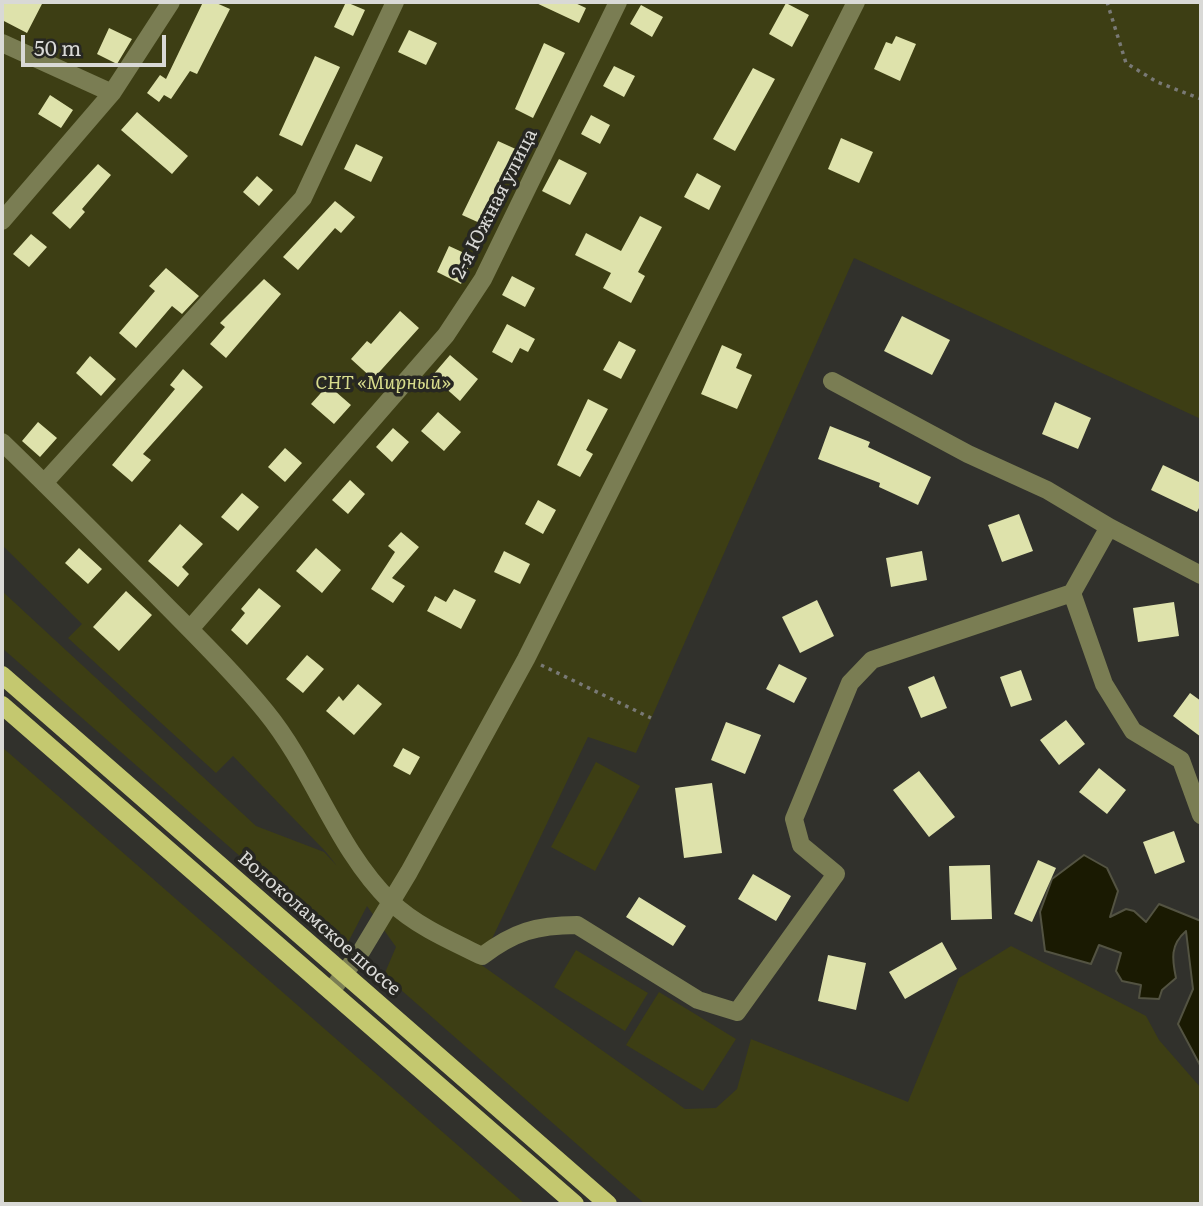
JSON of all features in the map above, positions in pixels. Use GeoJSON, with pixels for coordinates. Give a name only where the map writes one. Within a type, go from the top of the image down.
{"type":"FeatureCollection","features":[{"type":"Feature","properties":{"kind":"main road","name":"Волоколамское шоссе"},"geometry":{"type":"LineString","coordinates":[[2,675],[608,1204]]}},
{"type":"Feature","properties":{"kind":"main road"},"geometry":{"type":"LineString","coordinates":[[2,705],[575,1204]]}},
{"type":"Feature","properties":{"kind":"lane"},"geometry":{"type":"LineString","coordinates":[[2,221],[112,93],[172,2]]}},
{"type":"Feature","properties":{"kind":"lane"},"geometry":{"type":"LineString","coordinates":[[44,483],[303,198],[395,2]]}},
{"type":"Feature","properties":{"kind":"lane","name":"2-я Южная улица"},"geometry":{"type":"LineString","coordinates":[[190,629],[446,335],[483,279],[618,2]]}},
{"type":"Feature","properties":{"kind":"lane"},"geometry":{"type":"LineString","coordinates":[[331,991],[345,975],[444,813],[526,659],[856,2]]}},
{"type":"Feature","properties":{"kind":"lane"},"geometry":{"type":"LineString","coordinates":[[2,43],[112,93]]}},
{"type":"Feature","properties":{"kind":"lane"},"geometry":{"type":"LineString","coordinates":[[832,381],[968,454],[1047,490],[1109,527],[1201,575]]}},
{"type":"Feature","properties":{"kind":"lane"},"geometry":{"type":"LineString","coordinates":[[2,442],[190,629],[266,711],[298,755],[342,838],[391,902],[411,918],[482,956],[507,937],[527,930],[554,925],[576,925],[698,1000],[737,1012],[836,874],[801,845],[794,819],[850,683],[872,660],[1072,593],[1109,527]]}},
{"type":"Feature","properties":{"kind":"lane"},"geometry":{"type":"LineString","coordinates":[[1072,593],[1104,684],[1133,731],[1181,760],[1201,815]]}},
{"type":"Feature","properties":{"kind":"path"},"geometry":{"type":"LineString","coordinates":[[1107,2],[1126,63],[1157,82],[1201,99]]}},
{"type":"Feature","properties":{"kind":"path"},"geometry":{"type":"LineString","coordinates":[[526,659],[651,718]]}},
{"type":"Feature","properties":{"kind":"green space","name":"СНТ «Мирный»"},"geometry":{"type":"Polygon","coordinates":[[[2,2],[1201,2],[1201,419],[854,258],[636,753],[588,737],[480,964],[685,1109],[716,1108],[737,1089],[751,1039],[908,1102],[959,978],[1011,946],[1146,1016],[1159,1040],[1201,1088],[1201,1204],[645,1204],[384,975],[396,947],[367,906],[345,948],[2,648],[2,591],[256,826],[324,852],[337,866],[326,852],[233,756],[216,773],[68,638],[82,624],[2,545],[2,2]]]}},
{"type":"Feature","properties":{"kind":"green space"},"geometry":{"type":"Polygon","coordinates":[[[2,747],[525,1204],[2,1204],[2,747]]]}},
{"type":"Feature","properties":{"kind":"green space"},"geometry":{"type":"Polygon","coordinates":[[[596,762],[640,786],[595,871],[551,847],[596,762]]]}},
{"type":"Feature","properties":{"kind":"green space"},"geometry":{"type":"Polygon","coordinates":[[[576,950],[648,993],[625,1031],[554,987],[576,950]]]}},
{"type":"Feature","properties":{"kind":"green space"},"geometry":{"type":"Polygon","coordinates":[[[659,992],[736,1039],[703,1091],[626,1045],[659,992]]]}},
{"type":"Feature","properties":{"kind":"shaded area"},"geometry":{"type":"Polygon","coordinates":[[[1084,855],[1107,868],[1118,891],[1110,917],[1126,909],[1134,911],[1146,922],[1159,904],[1201,921],[1201,1067],[1178,1024],[1193,989],[1186,931],[1175,947],[1176,978],[1162,990],[1159,999],[1139,998],[1141,985],[1122,981],[1116,971],[1121,953],[1099,945],[1091,964],[1045,951],[1040,912],[1052,879],[1084,855]]]}},
{"type":"Feature","properties":{"kind":"building"},"geometry":{"type":"Polygon","coordinates":[[[2,2],[43,2],[27,33],[2,20],[2,2]]]}},
{"type":"Feature","properties":{"kind":"building"},"geometry":{"type":"Polygon","coordinates":[[[203,2],[214,2],[230,9],[197,74],[190,71],[171,99],[164,95],[159,102],[147,93],[160,75],[166,79],[203,2]]]}},
{"type":"Feature","properties":{"kind":"building"},"geometry":{"type":"Polygon","coordinates":[[[346,2],[365,10],[353,36],[334,27],[346,2]]]}},
{"type":"Feature","properties":{"kind":"building"},"geometry":{"type":"Polygon","coordinates":[[[534,2],[573,2],[586,8],[579,23],[534,2]]]}},
{"type":"Feature","properties":{"kind":"building"},"geometry":{"type":"Polygon","coordinates":[[[786,3],[809,15],[792,47],[769,34],[786,3]]]}},
{"type":"Feature","properties":{"kind":"building"},"geometry":{"type":"Polygon","coordinates":[[[641,5],[663,17],[652,37],[630,24],[641,5]]]}},
{"type":"Feature","properties":{"kind":"building"},"geometry":{"type":"Polygon","coordinates":[[[109,28],[132,39],[117,64],[97,54],[109,28]]]}},
{"type":"Feature","properties":{"kind":"building"},"geometry":{"type":"Polygon","coordinates":[[[409,30],[437,43],[426,65],[398,52],[409,30]]]}},
{"type":"Feature","properties":{"kind":"building"},"geometry":{"type":"Polygon","coordinates":[[[896,36],[916,44],[900,81],[874,69],[886,42],[892,44],[896,36]]]}},
{"type":"Feature","properties":{"kind":"building"},"geometry":{"type":"Polygon","coordinates":[[[544,43],[565,53],[533,118],[515,109],[544,43]]]}},
{"type":"Feature","properties":{"kind":"building"},"geometry":{"type":"Polygon","coordinates":[[[315,56],[340,67],[302,146],[279,135],[315,56]]]}},
{"type":"Feature","properties":{"kind":"building"},"geometry":{"type":"Polygon","coordinates":[[[614,66],[635,76],[624,97],[603,86],[614,66]]]}},
{"type":"Feature","properties":{"kind":"building"},"geometry":{"type":"Polygon","coordinates":[[[753,68],[775,79],[735,151],[713,139],[753,68]]]}},
{"type":"Feature","properties":{"kind":"building"},"geometry":{"type":"Polygon","coordinates":[[[50,95],[73,110],[61,128],[38,114],[50,95]]]}},
{"type":"Feature","properties":{"kind":"building"},"geometry":{"type":"Polygon","coordinates":[[[137,112],[188,156],[172,174],[121,130],[137,112]]]}},
{"type":"Feature","properties":{"kind":"building"},"geometry":{"type":"Polygon","coordinates":[[[591,115],[610,125],[600,144],[581,134],[591,115]]]}},
{"type":"Feature","properties":{"kind":"building"},"geometry":{"type":"Polygon","coordinates":[[[841,138],[873,152],[859,183],[828,169],[841,138]]]}},
{"type":"Feature","properties":{"kind":"building"},"geometry":{"type":"Polygon","coordinates":[[[498,141],[520,151],[482,224],[462,215],[498,141]]]}},
{"type":"Feature","properties":{"kind":"building"},"geometry":{"type":"Polygon","coordinates":[[[356,144],[383,157],[371,182],[344,169],[356,144]]]}},
{"type":"Feature","properties":{"kind":"building"},"geometry":{"type":"Polygon","coordinates":[[[559,159],[587,173],[570,205],[542,191],[559,159]]]}},
{"type":"Feature","properties":{"kind":"building"},"geometry":{"type":"Polygon","coordinates":[[[98,164],[111,175],[82,209],[85,212],[70,229],[52,213],[98,164]]]}},
{"type":"Feature","properties":{"kind":"building"},"geometry":{"type":"Polygon","coordinates":[[[697,173],[721,186],[709,210],[684,197],[697,173]]]}},
{"type":"Feature","properties":{"kind":"building"},"geometry":{"type":"Polygon","coordinates":[[[257,176],[273,190],[259,206],[243,192],[257,176]]]}},
{"type":"Feature","properties":{"kind":"building"},"geometry":{"type":"Polygon","coordinates":[[[335,201],[355,217],[341,233],[335,228],[298,270],[283,257],[335,201]]]}},
{"type":"Feature","properties":{"kind":"building"},"geometry":{"type":"Polygon","coordinates":[[[640,216],[662,227],[638,272],[645,276],[631,303],[603,288],[611,273],[575,255],[586,233],[621,251],[640,216]]]}},
{"type":"Feature","properties":{"kind":"building"},"geometry":{"type":"Polygon","coordinates":[[[31,234],[47,247],[29,267],[13,254],[31,234]]]}},
{"type":"Feature","properties":{"kind":"building"},"geometry":{"type":"Polygon","coordinates":[[[449,246],[473,257],[461,284],[437,272],[449,246]]]}},
{"type":"Feature","properties":{"kind":"building"},"geometry":{"type":"Polygon","coordinates":[[[166,268],[199,296],[182,314],[172,306],[136,348],[119,333],[155,291],[149,286],[166,268]]]}},
{"type":"Feature","properties":{"kind":"building"},"geometry":{"type":"Polygon","coordinates":[[[512,276],[535,288],[525,307],[502,295],[512,276]]]}},
{"type":"Feature","properties":{"kind":"building"},"geometry":{"type":"Polygon","coordinates":[[[264,279],[281,294],[226,358],[210,344],[225,327],[220,323],[264,279]]]}},
{"type":"Feature","properties":{"kind":"building"},"geometry":{"type":"Polygon","coordinates":[[[400,311],[419,328],[373,379],[351,359],[367,341],[371,344],[400,311]]]}},
{"type":"Feature","properties":{"kind":"building"},"geometry":{"type":"Polygon","coordinates":[[[902,316],[950,340],[932,375],[884,351],[902,316]]]}},
{"type":"Feature","properties":{"kind":"building"},"geometry":{"type":"Polygon","coordinates":[[[507,324],[535,339],[528,352],[520,348],[512,363],[492,352],[507,324]]]}},
{"type":"Feature","properties":{"kind":"building"},"geometry":{"type":"Polygon","coordinates":[[[619,341],[636,350],[621,379],[603,370],[619,341]]]}},
{"type":"Feature","properties":{"kind":"building"},"geometry":{"type":"Polygon","coordinates":[[[722,345],[742,354],[736,368],[752,375],[737,409],[701,394],[722,345]]]}},
{"type":"Feature","properties":{"kind":"building"},"geometry":{"type":"Polygon","coordinates":[[[450,355],[478,379],[460,401],[432,376],[450,355]]]}},
{"type":"Feature","properties":{"kind":"building"},"geometry":{"type":"Polygon","coordinates":[[[90,356],[116,379],[101,396],[76,373],[90,356]]]}},
{"type":"Feature","properties":{"kind":"building"},"geometry":{"type":"Polygon","coordinates":[[[183,369],[203,387],[143,454],[151,460],[132,482],[112,465],[175,389],[170,385],[183,369]]]}},
{"type":"Feature","properties":{"kind":"building"},"geometry":{"type":"Polygon","coordinates":[[[328,385],[351,405],[334,424],[311,404],[328,385]]]}},
{"type":"Feature","properties":{"kind":"building"},"geometry":{"type":"Polygon","coordinates":[[[588,399],[608,409],[586,450],[593,454],[580,477],[557,465],[588,399]]]}},
{"type":"Feature","properties":{"kind":"building"},"geometry":{"type":"Polygon","coordinates":[[[1055,402],[1091,418],[1078,449],[1042,434],[1055,402]]]}},
{"type":"Feature","properties":{"kind":"building"},"geometry":{"type":"Polygon","coordinates":[[[438,412],[461,432],[444,451],[421,431],[438,412]]]}},
{"type":"Feature","properties":{"kind":"building"},"geometry":{"type":"Polygon","coordinates":[[[38,422],[57,438],[40,457],[22,441],[38,422]]]}},
{"type":"Feature","properties":{"kind":"building"},"geometry":{"type":"Polygon","coordinates":[[[830,426],[870,442],[868,447],[931,477],[918,505],[879,487],[880,483],[818,459],[830,426]]]}},
{"type":"Feature","properties":{"kind":"building"},"geometry":{"type":"Polygon","coordinates":[[[393,428],[409,442],[392,462],[376,447],[393,428]]]}},
{"type":"Feature","properties":{"kind":"building"},"geometry":{"type":"Polygon","coordinates":[[[285,448],[302,463],[285,482],[268,467],[285,448]]]}},
{"type":"Feature","properties":{"kind":"building"},"geometry":{"type":"Polygon","coordinates":[[[1163,465],[1201,483],[1201,504],[1197,512],[1151,490],[1163,465]]]}},
{"type":"Feature","properties":{"kind":"building"},"geometry":{"type":"Polygon","coordinates":[[[350,480],[365,494],[348,514],[332,500],[350,480]]]}},
{"type":"Feature","properties":{"kind":"building"},"geometry":{"type":"Polygon","coordinates":[[[242,493],[259,507],[238,531],[221,517],[242,493]]]}},
{"type":"Feature","properties":{"kind":"building"},"geometry":{"type":"Polygon","coordinates":[[[538,500],[556,510],[543,534],[525,524],[538,500]]]}},
{"type":"Feature","properties":{"kind":"building"},"geometry":{"type":"Polygon","coordinates":[[[1019,514],[1033,551],[1002,562],[988,525],[1019,514]]]}},
{"type":"Feature","properties":{"kind":"building"},"geometry":{"type":"Polygon","coordinates":[[[180,524],[203,544],[182,567],[189,574],[178,587],[148,561],[180,524]]]}},
{"type":"Feature","properties":{"kind":"building"},"geometry":{"type":"Polygon","coordinates":[[[401,532],[419,547],[392,578],[405,586],[393,603],[371,589],[395,552],[388,546],[401,532]]]}},
{"type":"Feature","properties":{"kind":"building"},"geometry":{"type":"Polygon","coordinates":[[[79,548],[102,569],[88,584],[65,563],[79,548]]]}},
{"type":"Feature","properties":{"kind":"building"},"geometry":{"type":"Polygon","coordinates":[[[316,548],[341,570],[322,593],[296,571],[316,548]]]}},
{"type":"Feature","properties":{"kind":"building"},"geometry":{"type":"Polygon","coordinates":[[[504,551],[530,564],[520,584],[494,572],[504,551]]]}},
{"type":"Feature","properties":{"kind":"building"},"geometry":{"type":"Polygon","coordinates":[[[922,551],[927,580],[891,587],[886,558],[922,551]]]}},
{"type":"Feature","properties":{"kind":"building"},"geometry":{"type":"Polygon","coordinates":[[[259,588],[281,606],[247,645],[231,630],[245,613],[241,609],[259,588]]]}},
{"type":"Feature","properties":{"kind":"building"},"geometry":{"type":"Polygon","coordinates":[[[454,589],[476,600],[461,629],[427,611],[435,596],[446,602],[454,589]]]}},
{"type":"Feature","properties":{"kind":"building"},"geometry":{"type":"Polygon","coordinates":[[[126,591],[152,615],[119,651],[93,627],[126,591]]]}},
{"type":"Feature","properties":{"kind":"building"},"geometry":{"type":"Polygon","coordinates":[[[817,600],[834,636],[800,653],[782,617],[817,600]]]}},
{"type":"Feature","properties":{"kind":"building"},"geometry":{"type":"Polygon","coordinates":[[[1174,602],[1179,636],[1138,642],[1133,608],[1174,602]]]}},
{"type":"Feature","properties":{"kind":"building"},"geometry":{"type":"Polygon","coordinates":[[[307,655],[324,669],[303,693],[286,679],[307,655]]]}},
{"type":"Feature","properties":{"kind":"building"},"geometry":{"type":"Polygon","coordinates":[[[779,664],[807,678],[794,703],[766,689],[779,664]]]}},
{"type":"Feature","properties":{"kind":"building"},"geometry":{"type":"Polygon","coordinates":[[[1021,670],[1032,700],[1011,707],[1000,677],[1021,670]]]}},
{"type":"Feature","properties":{"kind":"building"},"geometry":{"type":"Polygon","coordinates":[[[934,676],[947,708],[921,718],[908,687],[934,676]]]}},
{"type":"Feature","properties":{"kind":"building"},"geometry":{"type":"Polygon","coordinates":[[[358,684],[382,704],[354,735],[326,711],[339,696],[343,701],[358,684]]]}},
{"type":"Feature","properties":{"kind":"building"},"geometry":{"type":"Polygon","coordinates":[[[1190,693],[1201,701],[1201,737],[1173,716],[1190,693]]]}},
{"type":"Feature","properties":{"kind":"building"},"geometry":{"type":"Polygon","coordinates":[[[1066,720],[1085,744],[1059,765],[1040,740],[1066,720]]]}},
{"type":"Feature","properties":{"kind":"building"},"geometry":{"type":"Polygon","coordinates":[[[726,722],[761,735],[745,774],[711,760],[726,722]]]}},
{"type":"Feature","properties":{"kind":"building"},"geometry":{"type":"Polygon","coordinates":[[[403,748],[420,757],[410,775],[393,766],[403,748]]]}},
{"type":"Feature","properties":{"kind":"building"},"geometry":{"type":"Polygon","coordinates":[[[1099,768],[1126,790],[1107,814],[1079,792],[1099,768]]]}},
{"type":"Feature","properties":{"kind":"building"},"geometry":{"type":"Polygon","coordinates":[[[919,771],[955,817],[929,837],[893,790],[919,771]]]}},
{"type":"Feature","properties":{"kind":"building"},"geometry":{"type":"Polygon","coordinates":[[[712,783],[722,853],[684,858],[675,788],[712,783]]]}},
{"type":"Feature","properties":{"kind":"building"},"geometry":{"type":"Polygon","coordinates":[[[1174,831],[1185,862],[1155,874],[1143,842],[1174,831]]]}},
{"type":"Feature","properties":{"kind":"building"},"geometry":{"type":"Polygon","coordinates":[[[1038,860],[1056,868],[1032,922],[1014,914],[1038,860]]]}},
{"type":"Feature","properties":{"kind":"building"},"geometry":{"type":"Polygon","coordinates":[[[990,865],[992,919],[951,920],[949,866],[990,865]]]}},
{"type":"Feature","properties":{"kind":"building"},"geometry":{"type":"Polygon","coordinates":[[[753,874],[791,896],[776,921],[738,899],[753,874]]]}},
{"type":"Feature","properties":{"kind":"building"},"geometry":{"type":"Polygon","coordinates":[[[639,897],[686,926],[673,946],[626,917],[639,897]]]}},
{"type":"Feature","properties":{"kind":"building"},"geometry":{"type":"Polygon","coordinates":[[[942,942],[957,969],[905,999],[889,972],[942,942]]]}},
{"type":"Feature","properties":{"kind":"building"},"geometry":{"type":"Polygon","coordinates":[[[828,955],[866,963],[856,1010],[818,1001],[828,955]]]}}]}
